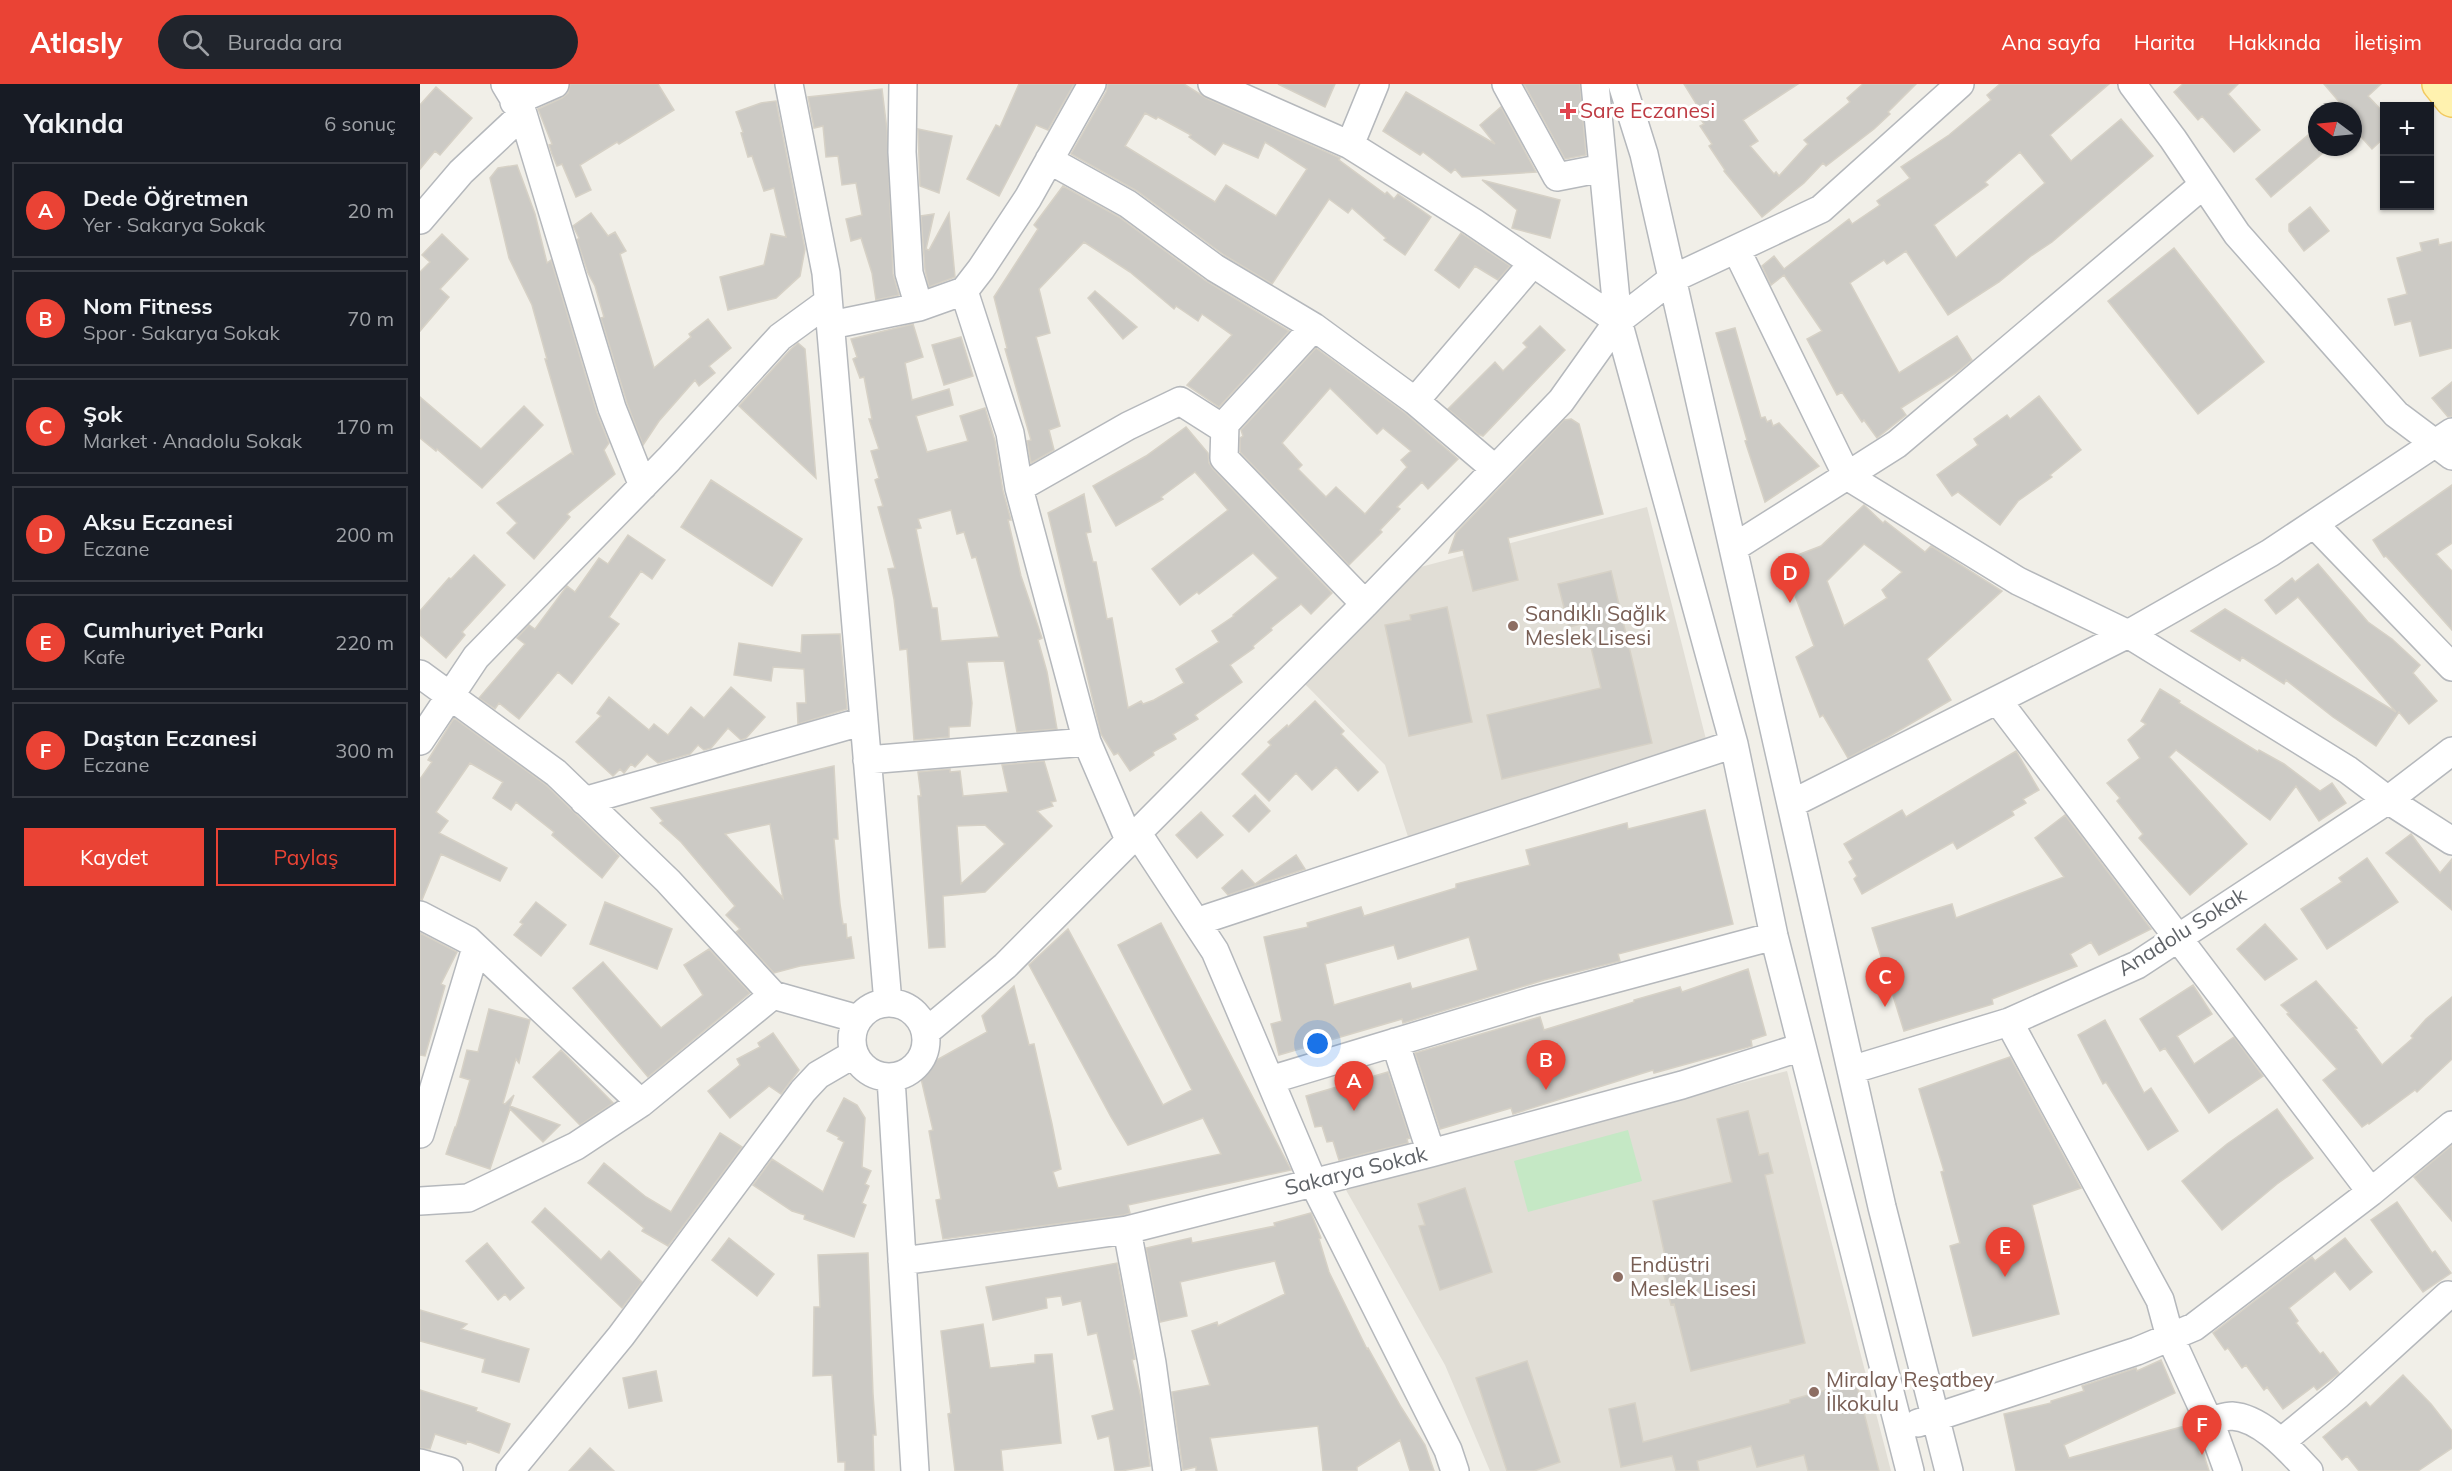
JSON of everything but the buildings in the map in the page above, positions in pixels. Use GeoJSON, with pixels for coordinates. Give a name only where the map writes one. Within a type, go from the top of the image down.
{"type":"FeatureCollection","features":[{"type":"Feature","properties":{"kind":"main road"},"geometry":{"type":"LineString","coordinates":[[2439,84],[2452,100]]}},
{"type":"Feature","properties":{"kind":"street"},"geometry":{"type":"LineString","coordinates":[[420,220],[461,172],[514,100],[555,84]]}},
{"type":"Feature","properties":{"kind":"street"},"geometry":{"type":"LineString","coordinates":[[789,84],[826,273],[888,1003]]}},
{"type":"Feature","properties":{"kind":"street"},"geometry":{"type":"LineString","coordinates":[[903,84],[902,152],[909,273],[919,307]]}},
{"type":"Feature","properties":{"kind":"street"},"geometry":{"type":"LineString","coordinates":[[420,741],[476,657],[643,486],[780,337],[830,314],[919,307],[964,291],[1022,207],[1092,84]]}},
{"type":"Feature","properties":{"kind":"street"},"geometry":{"type":"LineString","coordinates":[[1212,84],[1350,145],[1533,263],[1618,321]]}},
{"type":"Feature","properties":{"kind":"street"},"geometry":{"type":"LineString","coordinates":[[1350,145],[1375,84]]}},
{"type":"Feature","properties":{"kind":"street"},"geometry":{"type":"LineString","coordinates":[[1506,84],[1557,177],[1603,168]]}},
{"type":"Feature","properties":{"kind":"street"},"geometry":{"type":"LineString","coordinates":[[1595,84],[1618,321],[1734,744],[1774,936],[1910,1471]]}},
{"type":"Feature","properties":{"kind":"street"},"geometry":{"type":"LineString","coordinates":[[1622,84],[1644,154],[1882,1207],[1949,1471]]}},
{"type":"Feature","properties":{"kind":"street"},"geometry":{"type":"LineString","coordinates":[[926,1032],[1005,966],[1365,604],[1562,401],[1618,321],[1672,279],[1821,209],[1960,84]]}},
{"type":"Feature","properties":{"kind":"street"},"geometry":{"type":"LineString","coordinates":[[1791,804],[2128,634],[2270,553],[2446,444],[2396,414],[2236,234],[2132,84]]}},
{"type":"Feature","properties":{"kind":"street"},"geometry":{"type":"LineString","coordinates":[[514,100],[612,408],[643,486]]}},
{"type":"Feature","properties":{"kind":"street"},"geometry":{"type":"LineString","coordinates":[[1049,160],[1128,204],[1215,268],[1314,327],[1415,400],[1495,469]]}},
{"type":"Feature","properties":{"kind":"street"},"geometry":{"type":"LineString","coordinates":[[1733,548],[1898,444],[2203,185]]}},
{"type":"Feature","properties":{"kind":"street"},"geometry":{"type":"LineString","coordinates":[[1736,249],[1847,476],[2018,581],[2128,634],[2348,771],[2452,841]]}},
{"type":"Feature","properties":{"kind":"street"},"geometry":{"type":"LineString","coordinates":[[1415,400],[1533,263]]}},
{"type":"Feature","properties":{"kind":"street"},"geometry":{"type":"LineString","coordinates":[[964,291],[1010,433],[1019,488],[1087,742],[1134,838],[1215,951],[1313,1182],[1448,1450],[1455,1471]]}},
{"type":"Feature","properties":{"kind":"street"},"geometry":{"type":"LineString","coordinates":[[1314,327],[1225,424],[1224,458],[1365,604]]}},
{"type":"Feature","properties":{"kind":"street"},"geometry":{"type":"LineString","coordinates":[[1019,488],[1128,426],[1180,401],[1224,429]]}},
{"type":"Feature","properties":{"kind":"street"},"geometry":{"type":"LineString","coordinates":[[2314,524],[2452,667]]}},
{"type":"Feature","properties":{"kind":"street"},"geometry":{"type":"LineString","coordinates":[[420,674],[556,773],[668,881],[773,995],[858,1019]]}},
{"type":"Feature","properties":{"kind":"street"},"geometry":{"type":"LineString","coordinates":[[1998,701],[2371,1192]]}},
{"type":"Feature","properties":{"kind":"street"},"geometry":{"type":"LineString","coordinates":[[584,801],[864,721]]}},
{"type":"Feature","properties":{"kind":"street"},"geometry":{"type":"LineString","coordinates":[[867,760],[1087,742]]}},
{"type":"Feature","properties":{"kind":"street"},"geometry":{"type":"LineString","coordinates":[[1196,922],[1734,744]]}},
{"type":"Feature","properties":{"kind":"street","name":"Anadolu Sokak"},"geometry":{"type":"LineString","coordinates":[[1851,1070],[2009,1022],[2138,965],[2388,800],[2452,751]]}},
{"type":"Feature","properties":{"kind":"street"},"geometry":{"type":"LineString","coordinates":[[420,915],[468,940],[641,1103]]}},
{"type":"Feature","properties":{"kind":"street"},"geometry":{"type":"LineString","coordinates":[[1270,1080],[1532,1002],[1774,936]]}},
{"type":"Feature","properties":{"kind":"street"},"geometry":{"type":"LineString","coordinates":[[420,1134],[476,948]]}},
{"type":"Feature","properties":{"kind":"street"},"geometry":{"type":"LineString","coordinates":[[420,1201],[468,1198],[576,1146],[641,1103],[773,995]]}},
{"type":"Feature","properties":{"kind":"street"},"geometry":{"type":"LineString","coordinates":[[888,1003],[901,1004],[913,1011],[921,1020],[926,1032],[927,1045],[923,1058],[915,1068],[904,1075],[891,1078],[879,1077],[860,1064],[854,1054],[852,1042],[858,1019],[877,1005],[888,1003]]}},
{"type":"Feature","properties":{"kind":"street"},"geometry":{"type":"LineString","coordinates":[[2009,1022],[2160,1300],[2170,1337],[2209,1421],[2228,1471]]}},
{"type":"Feature","properties":{"kind":"street"},"geometry":{"type":"LineString","coordinates":[[1395,1042],[1431,1153]]}},
{"type":"Feature","properties":{"kind":"street","name":"Sakarya Sokak"},"geometry":{"type":"LineString","coordinates":[[902,1261],[1127,1230],[1431,1153],[1682,1085],[1802,1047]]}},
{"type":"Feature","properties":{"kind":"street"},"geometry":{"type":"LineString","coordinates":[[510,1471],[621,1336],[803,1091],[818,1074],[854,1054]]}},
{"type":"Feature","properties":{"kind":"street"},"geometry":{"type":"LineString","coordinates":[[891,1078],[915,1471]]}},
{"type":"Feature","properties":{"kind":"street"},"geometry":{"type":"LineString","coordinates":[[1899,1428],[2137,1351],[2194,1327],[2371,1192],[2452,1125]]}},
{"type":"Feature","properties":{"kind":"street"},"geometry":{"type":"LineString","coordinates":[[1127,1230],[1152,1364],[1167,1471]]}},
{"type":"Feature","properties":{"kind":"street"},"geometry":{"type":"LineString","coordinates":[[2281,1442],[2338,1395],[2448,1295]]}},
{"type":"Feature","properties":{"kind":"street"},"geometry":{"type":"LineString","coordinates":[[2209,1421],[2232,1416],[2259,1426],[2281,1442],[2309,1471]]}},
{"type":"Feature","properties":{"kind":"street"},"geometry":{"type":"LineString","coordinates":[[420,1463],[449,1471]]}},
{"type":"Feature","properties":{"kind":"shaded area","name":"Sandıklı Sağlık Meslek Lisesi"},"geometry":{"type":"Polygon","coordinates":[[[1647,507],[1710,755],[1410,843],[1385,765],[1300,679],[1398,573],[1647,507]]]}},
{"type":"Feature","properties":{"kind":"shaded area","name":"Endüstri Meslek Lisesi"},"geometry":{"type":"Polygon","coordinates":[[[1787,1071],[1891,1471],[1490,1471],[1445,1365],[1346,1190],[1516,1142],[1787,1071]]]}},
{"type":"Feature","properties":{"kind":"green space"},"geometry":{"type":"Polygon","coordinates":[[[1628,1130],[1642,1181],[1528,1212],[1514,1161],[1628,1130]]]}},
{"type":"Feature","properties":{"kind":"place","name":"Sare Eczanesi"},"geometry":{"type":"Point","coordinates":[1568,111]}},
{"type":"Feature","properties":{"kind":"place","name":"Aksu Eczanesi"},"geometry":{"type":"Point","coordinates":[1790,603]}},
{"type":"Feature","properties":{"kind":"place","name":"Sandıklı Sağlık Meslek Lisesi"},"geometry":{"type":"Point","coordinates":[1513,626]}},
{"type":"Feature","properties":{"kind":"place","name":"Şok"},"geometry":{"type":"Point","coordinates":[1885,1007]}},
{"type":"Feature","properties":{"kind":"place","name":"Nom Fitness"},"geometry":{"type":"Point","coordinates":[1546,1090]}},
{"type":"Feature","properties":{"kind":"place","name":"Dede Öğretmen"},"geometry":{"type":"Point","coordinates":[1354,1111]}},
{"type":"Feature","properties":{"kind":"place","name":"Endüstri Meslek Lisesi"},"geometry":{"type":"Point","coordinates":[1618,1277]}},
{"type":"Feature","properties":{"kind":"place","name":"Cumhuriyet Parkı"},"geometry":{"type":"Point","coordinates":[2005,1277]}},
{"type":"Feature","properties":{"kind":"place","name":"Miralay Reşatbey İlkokulu"},"geometry":{"type":"Point","coordinates":[1814,1392]}},
{"type":"Feature","properties":{"kind":"place","name":"Daştan Eczanesi"},"geometry":{"type":"Point","coordinates":[2202,1455]}}]}
